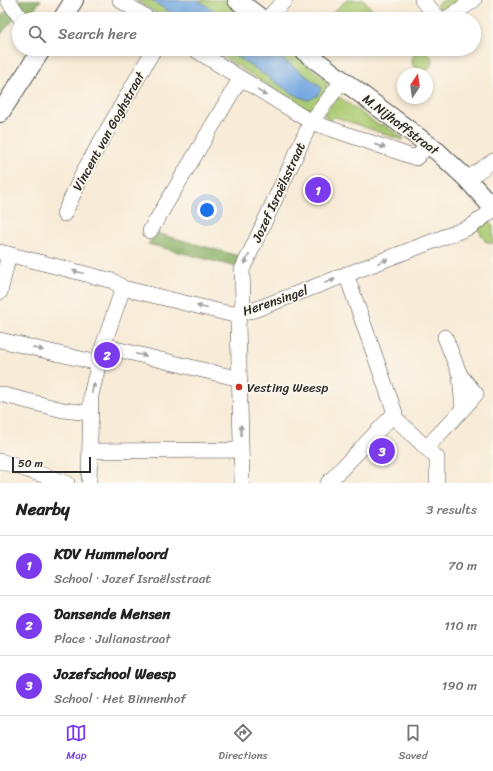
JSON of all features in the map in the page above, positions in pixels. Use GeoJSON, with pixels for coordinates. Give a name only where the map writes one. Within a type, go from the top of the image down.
{"type":"FeatureCollection","features":[{"type":"Feature","properties":{"kind":"main road"},"geometry":{"type":"LineString","coordinates":[[66,12],[74,0]]}},
{"type":"Feature","properties":{"kind":"main road"},"geometry":{"type":"LineString","coordinates":[[237,0],[253,12]]}},
{"type":"Feature","properties":{"kind":"main road"},"geometry":{"type":"LineString","coordinates":[[0,113],[37,56]]}},
{"type":"Feature","properties":{"kind":"main road","name":"M.Nijhoffstraat"},"geometry":{"type":"LineString","coordinates":[[310,56],[429,144],[467,179],[493,209]]}},
{"type":"Feature","properties":{"kind":"street"},"geometry":{"type":"LineString","coordinates":[[8,0],[16,12]]}},
{"type":"Feature","properties":{"kind":"street"},"geometry":{"type":"LineString","coordinates":[[120,0],[138,12]]}},
{"type":"Feature","properties":{"kind":"street"},"geometry":{"type":"LineString","coordinates":[[274,12],[285,0]]}},
{"type":"Feature","properties":{"kind":"street"},"geometry":{"type":"LineString","coordinates":[[422,0],[433,12]]}},
{"type":"Feature","properties":{"kind":"street"},"geometry":{"type":"LineString","coordinates":[[456,12],[474,0]]}},
{"type":"Feature","properties":{"kind":"street","name":"Vincent van Goghstraat"},"geometry":{"type":"LineString","coordinates":[[64,214],[85,169],[150,56]]}},
{"type":"Feature","properties":{"kind":"street"},"geometry":{"type":"LineString","coordinates":[[204,56],[240,80],[310,122],[416,158],[429,144]]}},
{"type":"Feature","properties":{"kind":"street"},"geometry":{"type":"LineString","coordinates":[[150,231],[240,80]]}},
{"type":"Feature","properties":{"kind":"street","name":"Jozef Israëlsstraat"},"geometry":{"type":"LineString","coordinates":[[242,483],[238,324],[243,301],[242,270],[310,122],[342,80]]}},
{"type":"Feature","properties":{"kind":"street"},"geometry":{"type":"LineString","coordinates":[[467,179],[493,161]]}},
{"type":"Feature","properties":{"kind":"street","name":"Herensingel"},"geometry":{"type":"LineString","coordinates":[[5,253],[113,281],[124,288],[230,314],[254,310],[470,228],[493,209]]}},
{"type":"Feature","properties":{"kind":"street"},"geometry":{"type":"LineString","coordinates":[[0,292],[5,253]]}},
{"type":"Feature","properties":{"kind":"street"},"geometry":{"type":"LineString","coordinates":[[328,483],[395,413],[346,274]]}},
{"type":"Feature","properties":{"kind":"street"},"geometry":{"type":"LineString","coordinates":[[89,483],[91,395],[103,346],[124,288]]}},
{"type":"Feature","properties":{"kind":"street"},"geometry":{"type":"LineString","coordinates":[[426,448],[463,409],[460,375],[445,337]]}},
{"type":"Feature","properties":{"kind":"street"},"geometry":{"type":"LineString","coordinates":[[0,340],[98,363]]}},
{"type":"Feature","properties":{"kind":"street"},"geometry":{"type":"LineString","coordinates":[[103,346],[240,379]]}},
{"type":"Feature","properties":{"kind":"street"},"geometry":{"type":"LineString","coordinates":[[0,394],[63,410],[90,413]]}},
{"type":"Feature","properties":{"kind":"street"},"geometry":{"type":"LineString","coordinates":[[393,416],[437,458],[438,483]]}},
{"type":"Feature","properties":{"kind":"street"},"geometry":{"type":"LineString","coordinates":[[90,451],[241,450]]}},
{"type":"Feature","properties":{"kind":"street"},"geometry":{"type":"LineString","coordinates":[[0,461],[67,483]]}},
{"type":"Feature","properties":{"kind":"street"},"geometry":{"type":"LineString","coordinates":[[438,483],[442,479],[444,463]]}},
{"type":"Feature","properties":{"kind":"green space"},"geometry":{"type":"Polygon","coordinates":[[[19,0],[41,0],[33,12],[26,12],[19,0]]]}},
{"type":"Feature","properties":{"kind":"green space"},"geometry":{"type":"Polygon","coordinates":[[[136,0],[151,0],[169,12],[154,12],[136,0]]]}},
{"type":"Feature","properties":{"kind":"green space"},"geometry":{"type":"Polygon","coordinates":[[[198,0],[226,0],[241,12],[216,12],[198,0]]]}},
{"type":"Feature","properties":{"kind":"green space"},"geometry":{"type":"Polygon","coordinates":[[[347,0],[364,0],[374,12],[333,12],[347,0]]]}},
{"type":"Feature","properties":{"kind":"green space"},"geometry":{"type":"Polygon","coordinates":[[[444,0],[465,0],[448,12],[443,12],[436,5],[444,0]]]}},
{"type":"Feature","properties":{"kind":"green space"},"geometry":{"type":"Polygon","coordinates":[[[9,8],[12,13],[12,21],[0,35],[0,17],[9,8]]]}},
{"type":"Feature","properties":{"kind":"green space"},"geometry":{"type":"Polygon","coordinates":[[[222,56],[236,56],[293,94],[308,100],[313,98],[320,86],[278,56],[297,56],[326,80],[327,91],[313,109],[305,109],[222,56]]]}},
{"type":"Feature","properties":{"kind":"green space"},"geometry":{"type":"Polygon","coordinates":[[[414,56],[430,56],[432,61],[429,68],[415,68],[413,65],[412,61],[414,56]]]}},
{"type":"Feature","properties":{"kind":"green space"},"geometry":{"type":"Polygon","coordinates":[[[337,98],[341,98],[378,125],[383,124],[404,139],[402,140],[335,117],[331,121],[327,119],[324,114],[337,98]]]}},
{"type":"Feature","properties":{"kind":"green space"},"geometry":{"type":"Polygon","coordinates":[[[489,221],[493,226],[493,244],[485,241],[478,229],[489,221]]]}},
{"type":"Feature","properties":{"kind":"green space"},"geometry":{"type":"Polygon","coordinates":[[[156,233],[239,256],[236,267],[148,244],[156,233]]]}},
{"type":"Feature","properties":{"kind":"water"},"geometry":{"type":"Polygon","coordinates":[[[151,0],[198,0],[216,12],[169,12],[151,0]]]}},
{"type":"Feature","properties":{"kind":"water"},"geometry":{"type":"Polygon","coordinates":[[[236,56],[278,56],[320,86],[321,89],[317,96],[308,100],[293,94],[236,56]]]}},
{"type":"Feature","properties":{"kind":"place","name":"KDV Hummeloord"},"geometry":{"type":"Point","coordinates":[318,190]}},
{"type":"Feature","properties":{"kind":"place","name":"Dansende Mensen"},"geometry":{"type":"Point","coordinates":[107,355]}},
{"type":"Feature","properties":{"kind":"place","name":"Vesting Weesp"},"geometry":{"type":"Point","coordinates":[239,387]}},
{"type":"Feature","properties":{"kind":"place","name":"Jozefschool Weesp"},"geometry":{"type":"Point","coordinates":[382,451]}}]}
